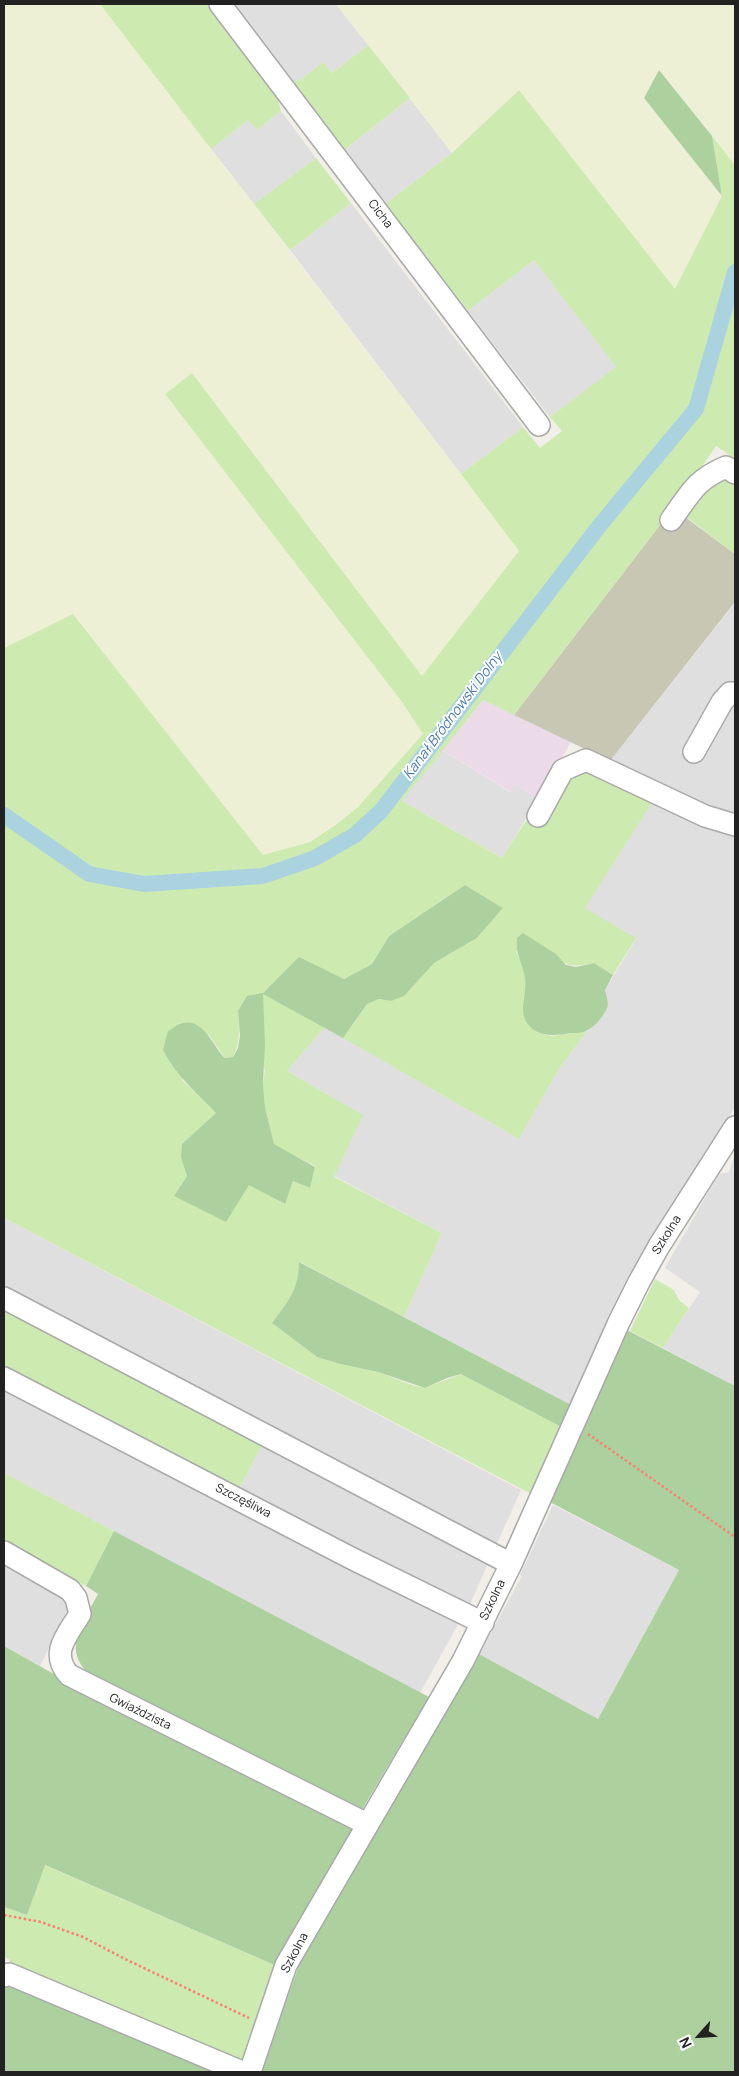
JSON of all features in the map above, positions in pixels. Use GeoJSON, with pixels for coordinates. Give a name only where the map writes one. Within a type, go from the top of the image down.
{"type":"FeatureCollection","features":[{"type":"Feature","properties":{"kind":"street","name":"Cicha"},"geometry":{"type":"LineString","coordinates":[[220,4],[539,425]]}},
{"type":"Feature","properties":{"kind":"street"},"geometry":{"type":"LineString","coordinates":[[671,520],[694,487],[708,475],[726,468],[735,473]]}},
{"type":"Feature","properties":{"kind":"street"},"geometry":{"type":"LineString","coordinates":[[694,752],[722,702],[730,693],[735,693]]}},
{"type":"Feature","properties":{"kind":"street"},"geometry":{"type":"LineString","coordinates":[[538,816],[564,770],[586,760],[705,816],[735,825]]}},
{"type":"Feature","properties":{"kind":"street","name":"Szkolna"},"geometry":{"type":"LineString","coordinates":[[250,2072],[286,1965],[463,1661],[512,1564],[619,1322],[643,1274],[735,1127]]}},
{"type":"Feature","properties":{"kind":"street"},"geometry":{"type":"LineString","coordinates":[[4,1298],[512,1564]]}},
{"type":"Feature","properties":{"kind":"street","name":"Szczęśliwa"},"geometry":{"type":"LineString","coordinates":[[4,1378],[351,1558],[482,1623]]}},
{"type":"Feature","properties":{"kind":"street","name":"Gwiaździsta"},"geometry":{"type":"LineString","coordinates":[[4,1552],[70,1590],[76,1598],[80,1614],[60,1648],[62,1664],[69,1675],[367,1824]]}},
{"type":"Feature","properties":{"kind":"street"},"geometry":{"type":"LineString","coordinates":[[4,1976],[9,1974],[242,2072]]}},
{"type":"Feature","properties":{"kind":"path"},"geometry":{"type":"LineString","coordinates":[[575,1424],[735,1537]]}},
{"type":"Feature","properties":{"kind":"path"},"geometry":{"type":"LineString","coordinates":[[4,1915],[41,1922],[83,1937],[266,2026]]}},
{"type":"Feature","properties":{"kind":"shaded area"},"geometry":{"type":"Polygon","coordinates":[[[4,4],[100,4],[520,551],[422,676],[192,373],[165,394],[402,702],[423,734],[358,807],[310,842],[263,855],[73,614],[4,648],[4,4]]]}},
{"type":"Feature","properties":{"kind":"shaded area"},"geometry":{"type":"Polygon","coordinates":[[[232,4],[336,4],[368,45],[332,73],[323,62],[299,81],[290,79],[232,4]]]}},
{"type":"Feature","properties":{"kind":"shaded area"},"geometry":{"type":"Polygon","coordinates":[[[336,4],[735,4],[735,165],[659,71],[644,98],[722,196],[675,290],[519,90],[452,153],[336,4]]]}},
{"type":"Feature","properties":{"kind":"shaded area"},"geometry":{"type":"Polygon","coordinates":[[[410,98],[452,153],[385,204],[344,150],[410,98]]]}},
{"type":"Feature","properties":{"kind":"shaded area"},"geometry":{"type":"Polygon","coordinates":[[[281,111],[316,158],[254,204],[211,149],[248,120],[257,130],[281,111]]]}},
{"type":"Feature","properties":{"kind":"shaded area"},"geometry":{"type":"Polygon","coordinates":[[[351,203],[523,427],[461,474],[290,250],[351,203]]]}},
{"type":"Feature","properties":{"kind":"shaded area"},"geometry":{"type":"Polygon","coordinates":[[[534,260],[617,367],[550,417],[468,311],[534,260]]]}},
{"type":"Feature","properties":{"kind":"shaded area"},"geometry":{"type":"Polygon","coordinates":[[[673,508],[735,554],[735,602],[610,761],[514,715],[673,508]]]}},
{"type":"Feature","properties":{"kind":"shaded area"},"geometry":{"type":"Polygon","coordinates":[[[735,603],[735,686],[728,683],[689,747],[731,702],[735,702],[735,818],[610,761],[735,603]]]}},
{"type":"Feature","properties":{"kind":"shaded area"},"geometry":{"type":"Polygon","coordinates":[[[483,700],[571,742],[538,799],[515,784],[511,792],[442,750],[483,700]]]}},
{"type":"Feature","properties":{"kind":"shaded area"},"geometry":{"type":"Polygon","coordinates":[[[442,750],[510,792],[515,784],[538,799],[502,858],[402,801],[442,750]]]}},
{"type":"Feature","properties":{"kind":"shaded area"},"geometry":{"type":"Polygon","coordinates":[[[655,798],[735,832],[735,1107],[648,1251],[575,1407],[404,1317],[442,1233],[334,1176],[362,1115],[287,1071],[325,1027],[519,1139],[559,1069],[587,1031],[604,1015],[608,1004],[605,990],[636,939],[584,908],[655,798]]]}},
{"type":"Feature","properties":{"kind":"shaded area"},"geometry":{"type":"Polygon","coordinates":[[[735,1153],[735,1386],[663,1348],[700,1292],[665,1268],[720,1174],[729,1172],[735,1153]]]}},
{"type":"Feature","properties":{"kind":"shaded area"},"geometry":{"type":"Polygon","coordinates":[[[4,1218],[521,1490],[495,1548],[4,1290],[4,1218]]]}},
{"type":"Feature","properties":{"kind":"shaded area"},"geometry":{"type":"Polygon","coordinates":[[[4,1385],[461,1619],[420,1693],[4,1473],[4,1385]]]}},
{"type":"Feature","properties":{"kind":"shaded area"},"geometry":{"type":"Polygon","coordinates":[[[264,1442],[490,1559],[468,1609],[238,1491],[264,1442]]]}},
{"type":"Feature","properties":{"kind":"shaded area"},"geometry":{"type":"Polygon","coordinates":[[[553,1505],[679,1570],[598,1719],[479,1654],[522,1576],[520,1575],[553,1505]]]}},
{"type":"Feature","properties":{"kind":"shaded area"},"geometry":{"type":"Polygon","coordinates":[[[4,1563],[66,1596],[69,1607],[40,1666],[4,1646],[4,1563]]]}},
{"type":"Feature","properties":{"kind":"green space"},"geometry":{"type":"Polygon","coordinates":[[[100,4],[207,4],[277,96],[281,111],[257,130],[248,120],[211,149],[100,4]]]}},
{"type":"Feature","properties":{"kind":"green space"},"geometry":{"type":"Polygon","coordinates":[[[368,45],[410,98],[344,150],[290,79],[299,81],[323,62],[332,73],[368,45]]]}},
{"type":"Feature","properties":{"kind":"green space"},"geometry":{"type":"Polygon","coordinates":[[[659,70],[712,136],[722,196],[644,98],[659,70]]]}},
{"type":"Feature","properties":{"kind":"green space"},"geometry":{"type":"Polygon","coordinates":[[[519,90],[675,289],[722,196],[712,136],[735,165],[735,459],[716,446],[673,508],[514,715],[483,700],[402,801],[502,858],[526,821],[546,796],[568,776],[580,769],[655,798],[585,908],[636,938],[613,975],[594,963],[569,965],[540,944],[516,951],[523,966],[526,985],[523,1002],[532,1028],[539,1033],[552,1036],[587,1031],[559,1069],[519,1139],[343,1038],[367,1004],[379,999],[391,1001],[434,963],[477,938],[503,908],[465,885],[389,936],[372,964],[344,979],[299,958],[263,993],[325,1027],[287,1071],[363,1115],[334,1177],[442,1233],[404,1317],[300,1262],[299,1279],[289,1300],[272,1323],[317,1357],[378,1372],[425,1388],[461,1374],[565,1429],[535,1496],[4,1218],[4,648],[73,614],[263,855],[310,842],[334,826],[358,807],[423,734],[402,702],[165,394],[192,373],[422,676],[519,551],[461,474],[523,427],[540,448],[562,431],[550,417],[616,367],[534,260],[468,311],[385,204],[452,153],[519,90]],[[238,1011],[238,1040],[233,1057],[225,1058],[208,1034],[182,1080],[217,1113],[182,1144],[187,1176],[174,1196],[249,1184],[284,1204],[293,1181],[310,1188],[315,1166],[274,1145],[265,1107],[263,1083],[265,1070],[238,1011]]]}},
{"type":"Feature","properties":{"kind":"green space"},"geometry":{"type":"Polygon","coordinates":[[[316,158],[351,203],[290,250],[254,204],[316,158]]]}},
{"type":"Feature","properties":{"kind":"green space"},"geometry":{"type":"Polygon","coordinates":[[[734,477],[735,554],[684,515],[711,486],[734,477]]]}},
{"type":"Feature","properties":{"kind":"green space"},"geometry":{"type":"Polygon","coordinates":[[[465,885],[503,908],[477,938],[434,963],[404,996],[391,1001],[379,999],[367,1004],[343,1038],[263,994],[265,1044],[263,1083],[265,1107],[274,1144],[315,1167],[310,1188],[293,1181],[285,1204],[249,1185],[226,1222],[174,1196],[187,1176],[181,1157],[182,1144],[216,1113],[187,1084],[168,1059],[163,1050],[168,1031],[183,1023],[197,1025],[207,1034],[225,1058],[233,1057],[238,1048],[240,1036],[238,1011],[247,996],[263,993],[299,957],[344,979],[372,964],[389,936],[465,885]]]}},
{"type":"Feature","properties":{"kind":"green space"},"geometry":{"type":"Polygon","coordinates":[[[523,933],[556,954],[566,965],[576,967],[594,963],[613,975],[605,990],[608,1003],[607,1009],[593,1027],[581,1033],[558,1035],[540,1033],[530,1027],[523,1011],[525,979],[517,944],[517,938],[523,933]]]}},
{"type":"Feature","properties":{"kind":"green space"},"geometry":{"type":"Polygon","coordinates":[[[299,1262],[575,1407],[565,1429],[461,1374],[425,1388],[378,1372],[317,1357],[272,1323],[292,1295],[297,1280],[299,1262]]]}},
{"type":"Feature","properties":{"kind":"green space"},"geometry":{"type":"Polygon","coordinates":[[[655,1279],[674,1290],[679,1300],[689,1308],[663,1348],[630,1331],[655,1279]]]}},
{"type":"Feature","properties":{"kind":"green space"},"geometry":{"type":"Polygon","coordinates":[[[4,1305],[264,1442],[238,1491],[4,1369],[4,1305]]]}},
{"type":"Feature","properties":{"kind":"green space"},"geometry":{"type":"Polygon","coordinates":[[[625,1329],[735,1386],[735,2072],[261,2072],[303,1954],[479,1654],[598,1719],[679,1570],[548,1501],[625,1329]]]}},
{"type":"Feature","properties":{"kind":"green space"},"geometry":{"type":"Polygon","coordinates":[[[4,1473],[114,1531],[86,1586],[4,1543],[4,1473]]]}},
{"type":"Feature","properties":{"kind":"green space"},"geometry":{"type":"Polygon","coordinates":[[[114,1531],[429,1697],[360,1813],[89,1674],[81,1664],[76,1644],[82,1624],[98,1594],[86,1586],[114,1531]]]}},
{"type":"Feature","properties":{"kind":"green space"},"geometry":{"type":"Polygon","coordinates":[[[4,1646],[111,1706],[357,1830],[279,1967],[45,1865],[27,1915],[4,1907],[4,1646]]]}},
{"type":"Feature","properties":{"kind":"green space"},"geometry":{"type":"Polygon","coordinates":[[[44,1865],[274,1965],[258,2013],[245,2070],[9,1966],[10,1960],[4,1957],[4,1907],[27,1915],[44,1865]]]}},
{"type":"Feature","properties":{"kind":"green space"},"geometry":{"type":"Polygon","coordinates":[[[4,1982],[219,2072],[4,2072],[4,1982]]]}},
{"type":"Feature","properties":{"kind":"waterway","name":"Kanał Bródnowski Dolny"},"geometry":{"type":"LineString","coordinates":[[4,815],[89,874],[144,884],[263,876],[315,858],[355,835],[381,811],[600,525],[696,409],[735,272]]}}]}
